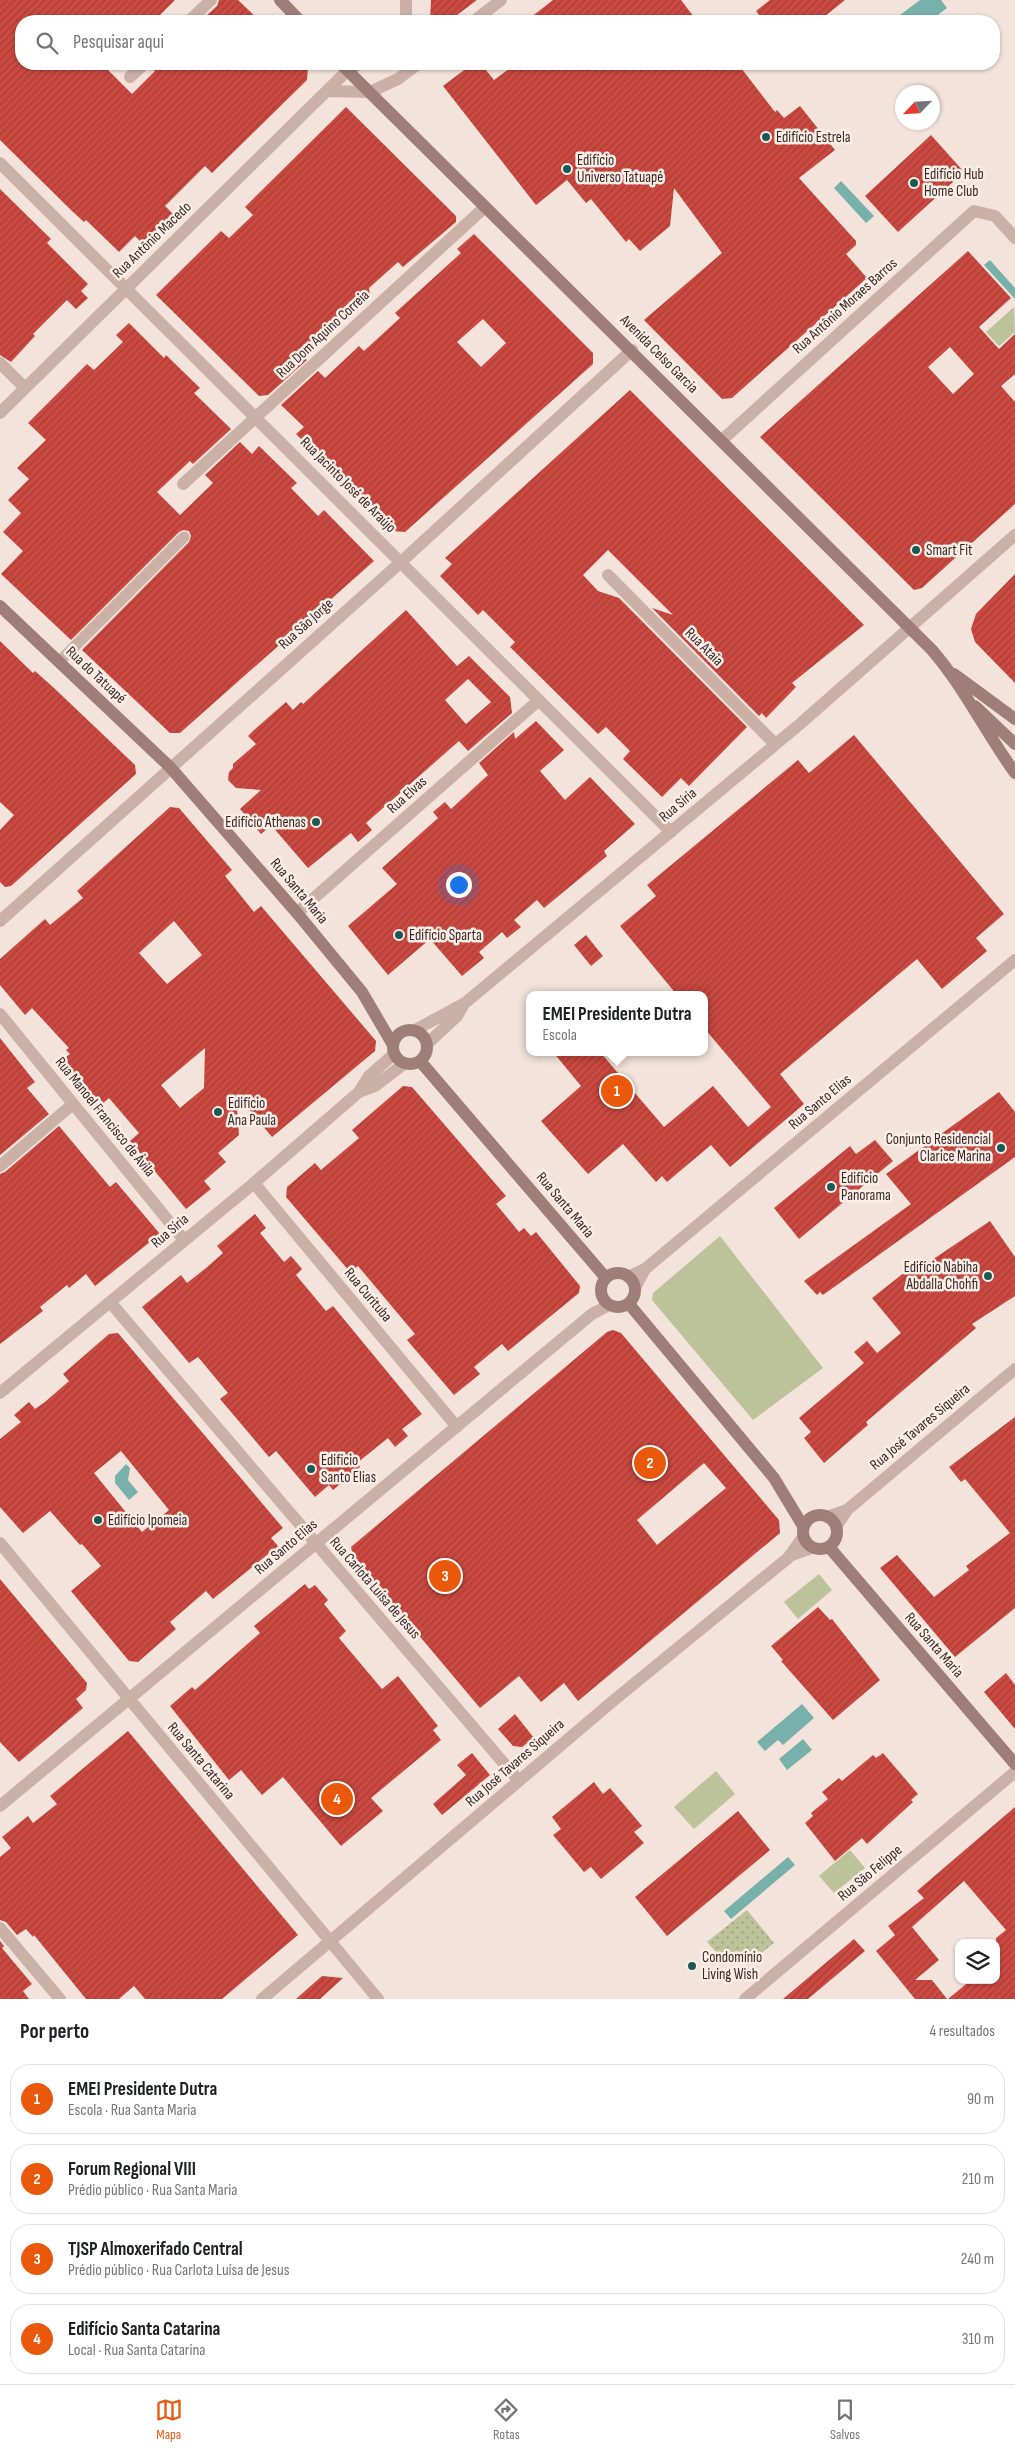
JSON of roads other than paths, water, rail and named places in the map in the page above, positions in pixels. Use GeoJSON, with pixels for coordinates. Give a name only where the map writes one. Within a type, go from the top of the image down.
{"type":"FeatureCollection","features":[{"type":"Feature","properties":{"kind":"street"},"geometry":{"type":"LineString","coordinates":[[195,15],[211,0]]}},
{"type":"Feature","properties":{"kind":"street"},"geometry":{"type":"LineString","coordinates":[[280,0],[294,15]]}},
{"type":"Feature","properties":{"kind":"street"},"geometry":{"type":"LineString","coordinates":[[482,15],[502,0]]}},
{"type":"Feature","properties":{"kind":"street"},"geometry":{"type":"LineString","coordinates":[[130,77],[138,70]]}},
{"type":"Feature","properties":{"kind":"street","name":"Rua Antônio Macedo"},"geometry":{"type":"LineString","coordinates":[[0,413],[327,91],[342,70]]}},
{"type":"Feature","properties":{"kind":"street","name":"Avenida Celso Garcia"},"geometry":{"type":"LineString","coordinates":[[347,70],[632,350],[910,628],[950,671],[1015,719]]}},
{"type":"Feature","properties":{"kind":"street"},"geometry":{"type":"LineString","coordinates":[[327,91],[370,92],[398,79],[410,70]]}},
{"type":"Feature","properties":{"kind":"street","name":"Rua Jacinto José de Araújo"},"geometry":{"type":"LineString","coordinates":[[0,163],[671,832]]}},
{"type":"Feature","properties":{"kind":"street","name":"Rua Dom Aquino Correia"},"geometry":{"type":"LineString","coordinates":[[183,484],[485,206]]}},
{"type":"Feature","properties":{"kind":"street","name":"Rua Antônio Moraes Barros"},"geometry":{"type":"LineString","coordinates":[[722,440],[974,212],[995,216],[1015,238]]}},
{"type":"Feature","properties":{"kind":"street","name":"Rua São Jorge"},"geometry":{"type":"LineString","coordinates":[[2,916],[401,562],[632,350]]}},
{"type":"Feature","properties":{"kind":"street"},"geometry":{"type":"LineString","coordinates":[[0,363],[25,388]]}},
{"type":"Feature","properties":{"kind":"street","name":"Rua Síria"},"geometry":{"type":"LineString","coordinates":[[416,1030],[465,1003],[775,744],[1015,535]]}},
{"type":"Feature","properties":{"kind":"street","name":"Rua Ataia"},"geometry":{"type":"LineString","coordinates":[[608,575],[775,744]]}},
{"type":"Feature","properties":{"kind":"street","name":"Rua do Tatuapé"},"geometry":{"type":"LineString","coordinates":[[0,606],[170,767]]}},
{"type":"Feature","properties":{"kind":"street","name":"Avenida Celso Garcia"},"geometry":{"type":"LineString","coordinates":[[950,671],[993,743],[1015,773]]}},
{"type":"Feature","properties":{"kind":"street","name":"Rua Elvas"},"geometry":{"type":"LineString","coordinates":[[297,914],[539,700]]}},
{"type":"Feature","properties":{"kind":"street"},"geometry":{"type":"LineString","coordinates":[[967,700],[1015,744]]}},
{"type":"Feature","properties":{"kind":"street","name":"Rua Santa Maria"},"geometry":{"type":"LineString","coordinates":[[170,767],[362,992],[393,1049]]}},
{"type":"Feature","properties":{"kind":"street","name":"Rua Santo Elias"},"geometry":{"type":"LineString","coordinates":[[628,1277],[646,1269],[1015,960]]}},
{"type":"Feature","properties":{"kind":"street","name":"Rua Síria"},"geometry":{"type":"LineString","coordinates":[[427,1044],[456,1016],[465,1003]]}},
{"type":"Feature","properties":{"kind":"street","name":"Rua Manoel Francisco de Ávila"},"geometry":{"type":"LineString","coordinates":[[0,1014],[184,1240]]}},
{"type":"Feature","properties":{"kind":"street"},"geometry":{"type":"LineString","coordinates":[[416,1030],[424,1036],[427,1044],[426,1053],[420,1061],[410,1064],[405,1063],[393,1049],[400,1032],[416,1030]]}},
{"type":"Feature","properties":{"kind":"street","name":"Rua Síria"},"geometry":{"type":"LineString","coordinates":[[0,1393],[254,1183],[359,1092],[369,1076],[393,1049]]}},
{"type":"Feature","properties":{"kind":"street","name":"Rua Santa Maria"},"geometry":{"type":"LineString","coordinates":[[420,1061],[606,1278]]}},
{"type":"Feature","properties":{"kind":"street","name":"Rua Síria"},"geometry":{"type":"LineString","coordinates":[[359,1092],[375,1086],[405,1063]]}},
{"type":"Feature","properties":{"kind":"street"},"geometry":{"type":"LineString","coordinates":[[0,1166],[73,1104]]}},
{"type":"Feature","properties":{"kind":"street","name":"Rua Curituba"},"geometry":{"type":"LineString","coordinates":[[254,1183],[457,1427]]}},
{"type":"Feature","properties":{"kind":"street","name":"Rua Santo Elias"},"geometry":{"type":"LineString","coordinates":[[635,1288],[646,1269]]}},
{"type":"Feature","properties":{"kind":"street"},"geometry":{"type":"LineString","coordinates":[[618,1273],[628,1277],[635,1288],[634,1297],[629,1304],[619,1308],[606,1301],[601,1289],[606,1278],[618,1273]]}},
{"type":"Feature","properties":{"kind":"street","name":"Rua Santo Elias"},"geometry":{"type":"LineString","coordinates":[[0,1806],[606,1301]]}},
{"type":"Feature","properties":{"kind":"street","name":"Rua Carlota Luísa de Jesus"},"geometry":{"type":"LineString","coordinates":[[110,1302],[519,1781]]}},
{"type":"Feature","properties":{"kind":"street"},"geometry":{"type":"LineString","coordinates":[[629,1304],[774,1478],[811,1548],[820,1550],[829,1547],[836,1538],[836,1527],[827,1517],[822,1515],[811,1517],[803,1532]]}},
{"type":"Feature","properties":{"kind":"street","name":"Rua José Tavares Siqueira"},"geometry":{"type":"LineString","coordinates":[[836,1527],[847,1510],[1015,1369]]}},
{"type":"Feature","properties":{"kind":"street","name":"Rua José Tavares Siqueira"},"geometry":{"type":"LineString","coordinates":[[827,1517],[847,1510]]}},
{"type":"Feature","properties":{"kind":"street","name":"Rua José Tavares Siqueira"},"geometry":{"type":"LineString","coordinates":[[792,1555],[803,1532]]}},
{"type":"Feature","properties":{"kind":"street","name":"Rua Santa Catarina"},"geometry":{"type":"LineString","coordinates":[[0,1543],[378,1999]]}},
{"type":"Feature","properties":{"kind":"street","name":"Rua Santa Maria"},"geometry":{"type":"LineString","coordinates":[[829,1547],[1015,1764]]}},
{"type":"Feature","properties":{"kind":"street","name":"Rua José Tavares Siqueira"},"geometry":{"type":"LineString","coordinates":[[262,1999],[519,1781],[792,1555],[811,1548]]}},
{"type":"Feature","properties":{"kind":"street","name":"Rua São Felippe"},"geometry":{"type":"LineString","coordinates":[[745,1999],[1015,1772]]}},
{"type":"Feature","properties":{"kind":"street"},"geometry":{"type":"LineString","coordinates":[[0,1928],[60,1999]]}},
{"type":"Feature","properties":{"kind":"lane"},"geometry":{"type":"LineString","coordinates":[[60,662],[184,537]]}},
{"type":"Feature","properties":{"kind":"water"},"geometry":{"type":"Polygon","coordinates":[[[920,0],[941,0],[947,8],[938,15],[900,15],[920,0]]]}},
{"type":"Feature","properties":{"kind":"water"},"geometry":{"type":"Polygon","coordinates":[[[841,181],[874,216],[866,223],[834,188],[841,181]]]}},
{"type":"Feature","properties":{"kind":"water"},"geometry":{"type":"Polygon","coordinates":[[[990,260],[1015,288],[1015,299],[984,265],[990,260]]]}},
{"type":"Feature","properties":{"kind":"water"},"geometry":{"type":"Polygon","coordinates":[[[126,1464],[130,1468],[128,1480],[138,1492],[129,1500],[115,1483],[115,1476],[126,1464]]]}},
{"type":"Feature","properties":{"kind":"water"},"geometry":{"type":"Polygon","coordinates":[[[802,1704],[814,1718],[783,1745],[778,1740],[765,1751],[757,1742],[802,1704]]]}},
{"type":"Feature","properties":{"kind":"water"},"geometry":{"type":"Polygon","coordinates":[[[803,1739],[812,1750],[787,1770],[779,1759],[803,1739]]]}},
{"type":"Feature","properties":{"kind":"water"},"geometry":{"type":"Polygon","coordinates":[[[788,1857],[795,1865],[731,1919],[724,1911],[788,1857]]]}},
{"type":"Feature","properties":{"kind":"place","name":"Edifício Estrela"},"geometry":{"type":"Point","coordinates":[766,137]}},
{"type":"Feature","properties":{"kind":"place","name":"Edifício Universo Tatuapé"},"geometry":{"type":"Point","coordinates":[567,169]}},
{"type":"Feature","properties":{"kind":"place","name":"Edifício Hub Home Club"},"geometry":{"type":"Point","coordinates":[914,183]}},
{"type":"Feature","properties":{"kind":"place","name":"Smart Fit"},"geometry":{"type":"Point","coordinates":[916,550]}},
{"type":"Feature","properties":{"kind":"place","name":"Edifício Athenas"},"geometry":{"type":"Point","coordinates":[316,822]}},
{"type":"Feature","properties":{"kind":"place","name":"Edifício Sparta"},"geometry":{"type":"Point","coordinates":[399,935]}},
{"type":"Feature","properties":{"kind":"place","name":"EMEI Presidente Dutra"},"geometry":{"type":"Point","coordinates":[617,1091]}},
{"type":"Feature","properties":{"kind":"place","name":"Edifício Ana Paula"},"geometry":{"type":"Point","coordinates":[218,1112]}},
{"type":"Feature","properties":{"kind":"place","name":"Conjunto Residencial Clarice Marina"},"geometry":{"type":"Point","coordinates":[1001,1148]}},
{"type":"Feature","properties":{"kind":"place","name":"Edifício Panorama"},"geometry":{"type":"Point","coordinates":[831,1187]}},
{"type":"Feature","properties":{"kind":"place","name":"Edifício Nabiha Abdalla Chohfi"},"geometry":{"type":"Point","coordinates":[988,1276]}},
{"type":"Feature","properties":{"kind":"place","name":"Forum Regional VIII"},"geometry":{"type":"Point","coordinates":[650,1463]}},
{"type":"Feature","properties":{"kind":"place","name":"Edifício Santo Elias"},"geometry":{"type":"Point","coordinates":[311,1469]}},
{"type":"Feature","properties":{"kind":"place","name":"Edifício Ipomeia"},"geometry":{"type":"Point","coordinates":[98,1520]}},
{"type":"Feature","properties":{"kind":"place","name":"TJSP Almoxerifado Central"},"geometry":{"type":"Point","coordinates":[445,1576]}},
{"type":"Feature","properties":{"kind":"place","name":"Edifício Santa Catarina"},"geometry":{"type":"Point","coordinates":[337,1799]}},
{"type":"Feature","properties":{"kind":"place","name":"Condomínio Living Wish"},"geometry":{"type":"Point","coordinates":[692,1966]}}]}
